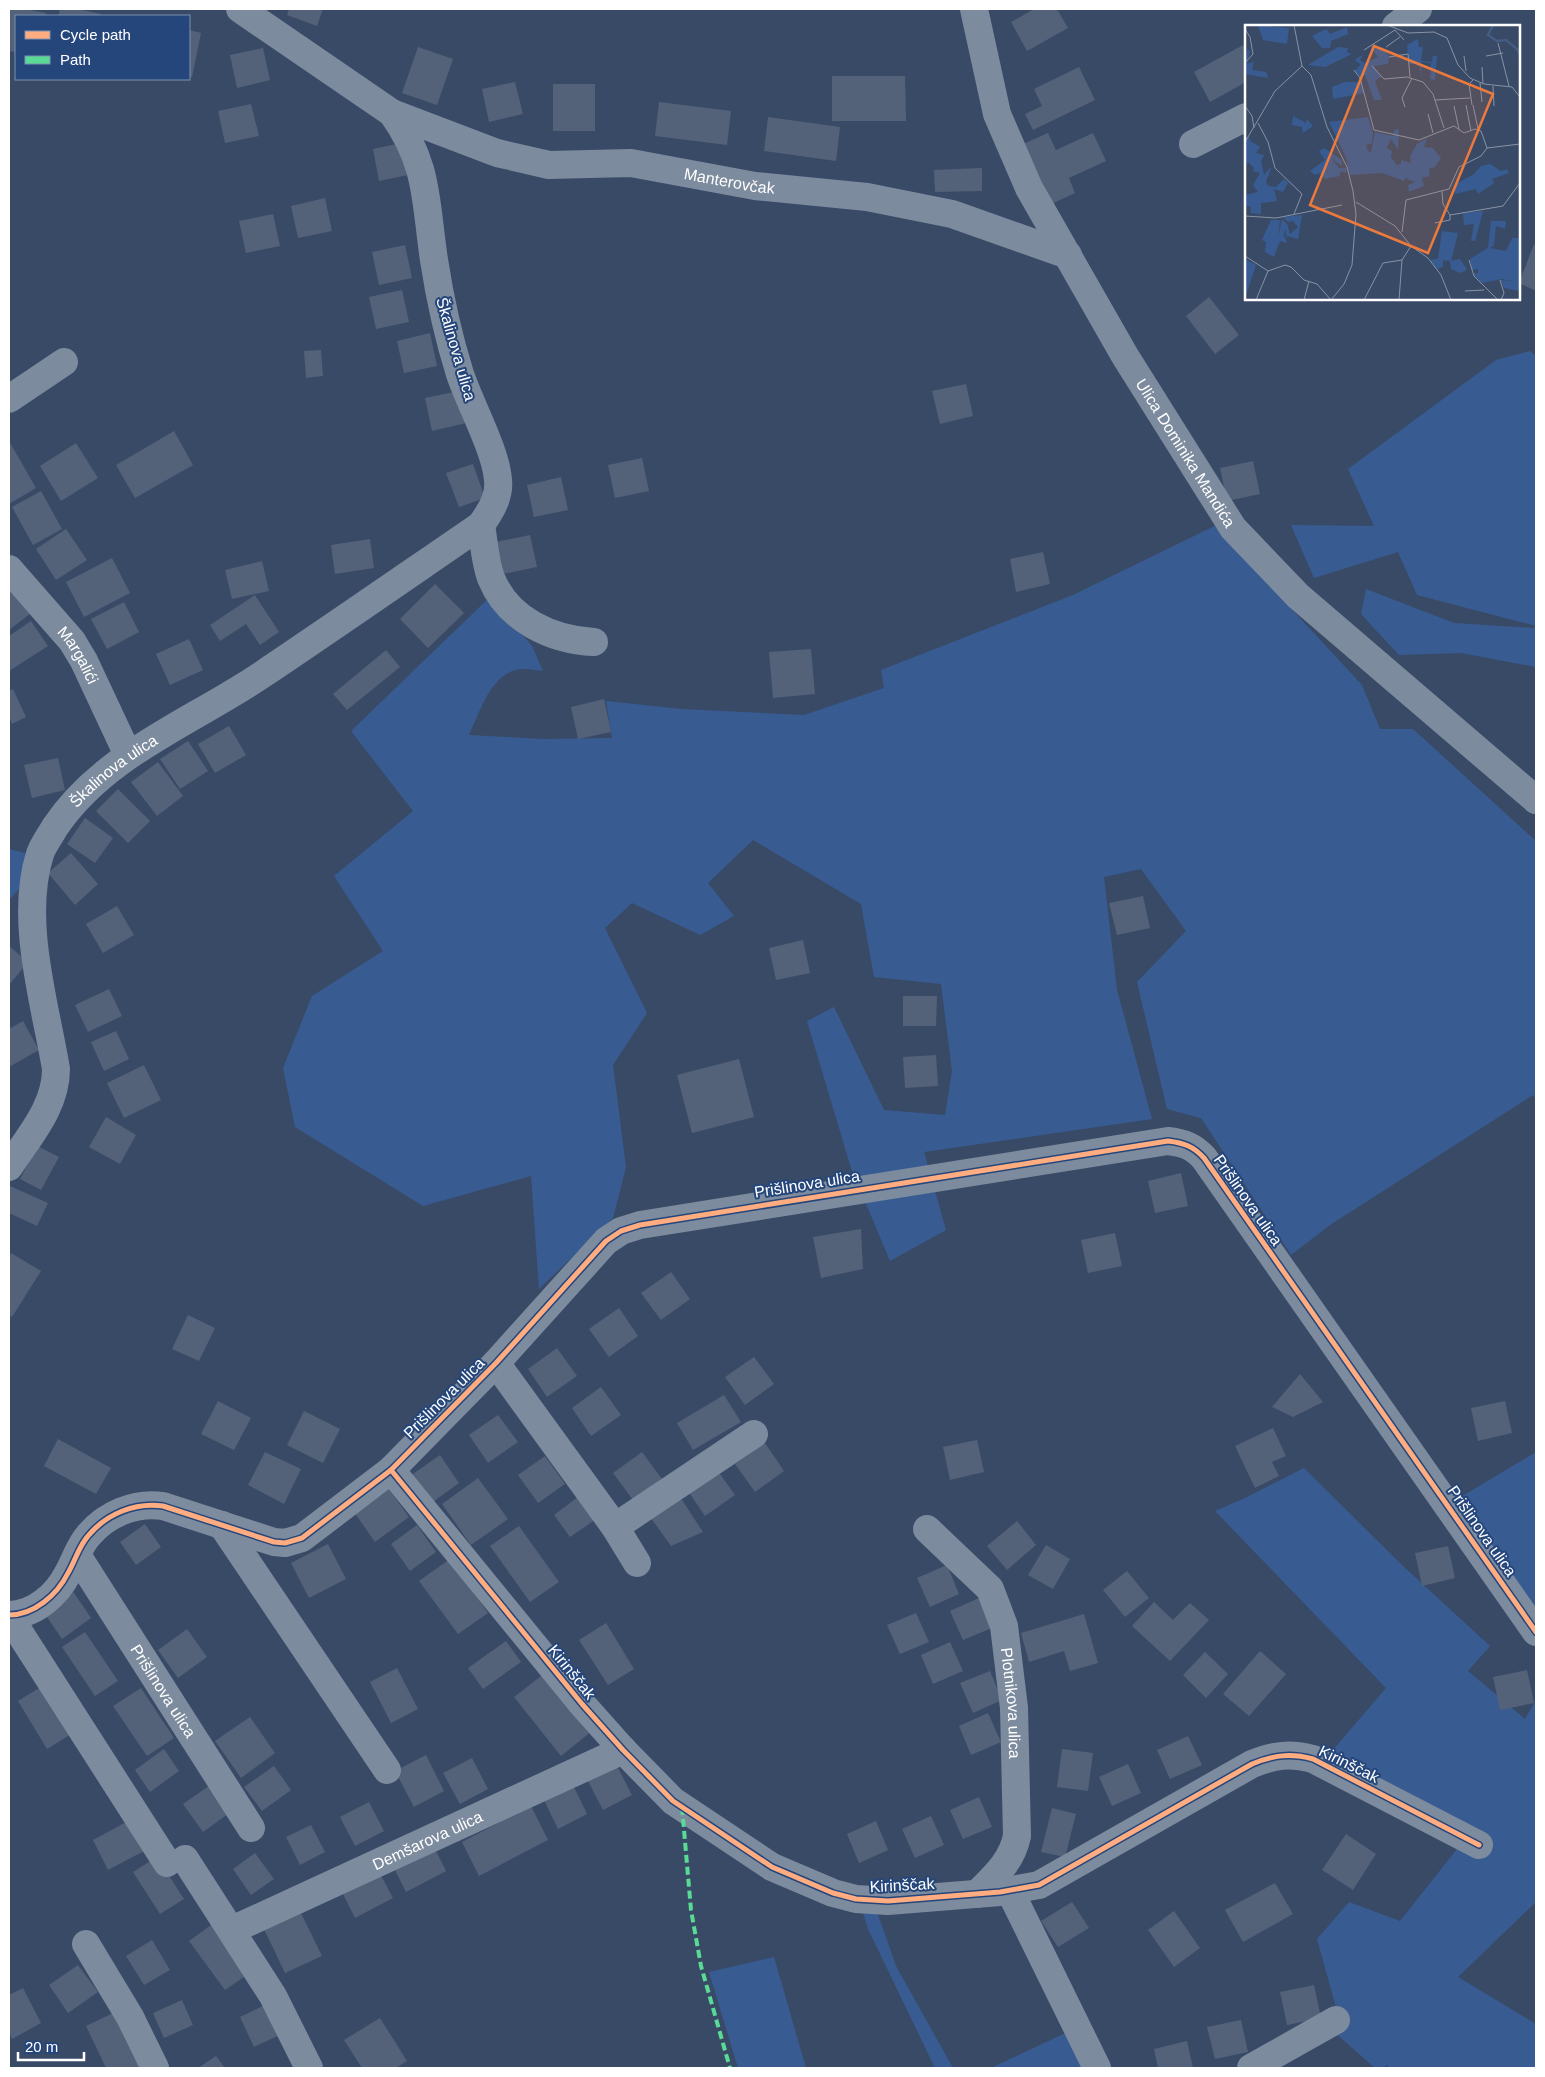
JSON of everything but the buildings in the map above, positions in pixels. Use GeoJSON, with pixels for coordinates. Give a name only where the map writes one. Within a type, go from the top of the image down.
{"type":"FeatureCollection","features":[{"type":"Feature","properties":{"kind":"street"},"geometry":{"type":"LineString","coordinates":[[240,9],[392,113]]}},
{"type":"Feature","properties":{"kind":"street","name":"Ulica Dominika Mandića"},"geometry":{"type":"LineString","coordinates":[[974,9],[997,114],[1029,188],[1124,356],[1233,528],[1298,596],[1536,800]]}},
{"type":"Feature","properties":{"kind":"street"},"geometry":{"type":"LineString","coordinates":[[1397,25],[1418,9]]}},
{"type":"Feature","properties":{"kind":"street","name":"Manterovčak"},"geometry":{"type":"LineString","coordinates":[[392,113],[496,153],[549,165],[631,163],[755,186],[867,197],[952,214],[1068,255]]}},
{"type":"Feature","properties":{"kind":"street","name":"Škalinova ulica"},"geometry":{"type":"LineString","coordinates":[[9,1167],[49,1106],[56,1083],[56,1069],[31,926],[37,866],[41,852],[63,816],[86,789],[128,755],[233,694],[481,525],[497,496],[499,482],[497,468],[460,374],[443,315],[426,191],[417,155],[406,132],[392,113]]}},
{"type":"Feature","properties":{"kind":"street"},"geometry":{"type":"LineString","coordinates":[[1193,144],[1245,118]]}},
{"type":"Feature","properties":{"kind":"street"},"geometry":{"type":"LineString","coordinates":[[9,399],[64,362]]}},
{"type":"Feature","properties":{"kind":"street"},"geometry":{"type":"LineString","coordinates":[[481,525],[490,576],[506,604],[517,614],[558,637],[594,642]]}},
{"type":"Feature","properties":{"kind":"street","name":"Margalići"},"geometry":{"type":"LineString","coordinates":[[9,569],[72,641],[84,660],[128,755]]}},
{"type":"Feature","properties":{"kind":"street","name":"Prišlinova ulica"},"geometry":{"type":"LineString","coordinates":[[9,1615],[27,1612],[47,1599],[63,1582],[87,1537],[98,1526],[120,1512],[140,1506],[163,1506],[274,1542],[294,1541],[302,1538],[391,1470],[496,1363],[606,1241],[621,1231],[640,1225],[1168,1141],[1187,1144],[1195,1148],[1204,1158],[1536,1632]]}},
{"type":"Feature","properties":{"kind":"street","name":"Prišlinova ulica"},"geometry":{"type":"LineString","coordinates":[[496,1363],[615,1527],[637,1563]]}},
{"type":"Feature","properties":{"kind":"street"},"geometry":{"type":"LineString","coordinates":[[615,1527],[754,1434]]}},
{"type":"Feature","properties":{"kind":"street","name":"Kirinščak"},"geometry":{"type":"LineString","coordinates":[[391,1470],[582,1704],[673,1801],[772,1866],[834,1893],[856,1899],[888,1900],[1010,1891],[1039,1885],[1245,1768],[1272,1756],[1295,1754],[1313,1759],[1479,1845]]}},
{"type":"Feature","properties":{"kind":"street"},"geometry":{"type":"LineString","coordinates":[[222,1525],[387,1770]]}},
{"type":"Feature","properties":{"kind":"street","name":"Plotnikova ulica"},"geometry":{"type":"LineString","coordinates":[[927,1529],[990,1589],[1004,1626],[1014,1708],[1017,1836],[1007,1863],[977,1894]]}},
{"type":"Feature","properties":{"kind":"street","name":"Prišlinova ulica"},"geometry":{"type":"LineString","coordinates":[[77,1555],[251,1828]]}},
{"type":"Feature","properties":{"kind":"street"},"geometry":{"type":"LineString","coordinates":[[9,1615],[176,1861],[232,1930],[273,1996],[309,2068]]}},
{"type":"Feature","properties":{"kind":"street","name":"Demšarova ulica"},"geometry":{"type":"LineString","coordinates":[[232,1930],[624,1750]]}},
{"type":"Feature","properties":{"kind":"street"},"geometry":{"type":"LineString","coordinates":[[1010,1891],[1097,2068]]}},
{"type":"Feature","properties":{"kind":"street"},"geometry":{"type":"LineString","coordinates":[[86,1944],[130,2018],[155,2068]]}},
{"type":"Feature","properties":{"kind":"street"},"geometry":{"type":"LineString","coordinates":[[1251,2068],[1336,2020]]}},
{"type":"Feature","properties":{"kind":"shaded area"},"geometry":{"type":"Polygon","coordinates":[[[1530,351],[1536,356],[1536,626],[1417,595],[1398,552],[1314,578],[1291,525],[1374,526],[1348,469],[1496,360],[1530,351]]]}},
{"type":"Feature","properties":{"kind":"shaded area"},"geometry":{"type":"Polygon","coordinates":[[[1233,517],[1237,550],[1362,685],[1380,729],[1413,729],[1536,841],[1536,1100],[1533,1095],[1330,1225],[1291,1255],[1201,1118],[1167,1109],[1137,982],[1186,931],[1141,869],[1104,877],[1117,990],[1152,1119],[924,1152],[946,1230],[890,1261],[851,1168],[807,1021],[834,1007],[884,1110],[945,1115],[952,1071],[941,984],[874,977],[861,904],[753,840],[708,883],[734,916],[700,935],[632,903],[605,928],[647,1013],[613,1065],[626,1167],[613,1218],[539,1289],[531,1176],[423,1206],[295,1127],[283,1068],[312,996],[383,951],[334,876],[413,811],[351,731],[491,596],[532,646],[543,671],[524,669],[513,671],[503,676],[489,693],[469,735],[543,739],[612,738],[606,701],[681,709],[804,715],[884,688],[881,670],[1073,595],[1233,517]]]}},
{"type":"Feature","properties":{"kind":"shaded area"},"geometry":{"type":"Polygon","coordinates":[[[1366,589],[1454,623],[1536,628],[1536,667],[1461,653],[1399,655],[1361,614],[1366,589]]]}},
{"type":"Feature","properties":{"kind":"shaded area"},"geometry":{"type":"Polygon","coordinates":[[[9,849],[29,854],[20,888],[9,900],[9,849]]]}},
{"type":"Feature","properties":{"kind":"shaded area"},"geometry":{"type":"Polygon","coordinates":[[[1536,1452],[1536,1619],[1454,1501],[1536,1452]]]}},
{"type":"Feature","properties":{"kind":"shaded area"},"geometry":{"type":"Polygon","coordinates":[[[1304,1468],[1403,1566],[1490,1646],[1468,1671],[1525,1719],[1536,1700],[1536,1902],[1458,1977],[1536,2024],[1536,2068],[1392,2068],[1386,2065],[1383,2068],[1375,2068],[1334,2032],[1339,2018],[1317,1939],[1349,1902],[1400,1921],[1457,1849],[1327,1757],[1386,1688],[1215,1511],[1304,1468]]]}},
{"type":"Feature","properties":{"kind":"shaded area"},"geometry":{"type":"Polygon","coordinates":[[[876,1909],[896,1966],[953,2068],[935,2068],[868,1929],[862,1910],[876,1909]]]}},
{"type":"Feature","properties":{"kind":"shaded area"},"geometry":{"type":"Polygon","coordinates":[[[774,1957],[806,2068],[738,2068],[709,1972],[774,1957]]]}},
{"type":"Feature","properties":{"kind":"shaded area"},"geometry":{"type":"Polygon","coordinates":[[[1072,2030],[1090,2068],[991,2068],[1072,2030]]]}},
{"type":"Feature","properties":{"kind":"marked path"},"geometry":{"type":"LineString","coordinates":[[682,1807],[691,1910],[701,1966],[730,2068]]}},
{"type":"Feature","properties":{"kind":"cycle path"},"geometry":{"type":"LineString","coordinates":[[9,1615],[27,1612],[36,1608],[51,1596],[63,1581],[82,1544],[95,1528],[112,1516],[132,1508],[152,1505],[163,1506],[274,1542],[285,1543],[302,1538],[391,1470],[496,1363],[606,1241],[621,1231],[640,1225],[1168,1141],[1188,1146],[1204,1158],[1536,1632]]}},
{"type":"Feature","properties":{"kind":"cycle path"},"geometry":{"type":"LineString","coordinates":[[391,1470],[582,1704],[623,1750],[673,1801],[772,1867],[833,1893],[856,1899],[888,1901],[1000,1892],[1039,1885],[1252,1764],[1282,1756],[1313,1759],[1479,1845]]}}]}
